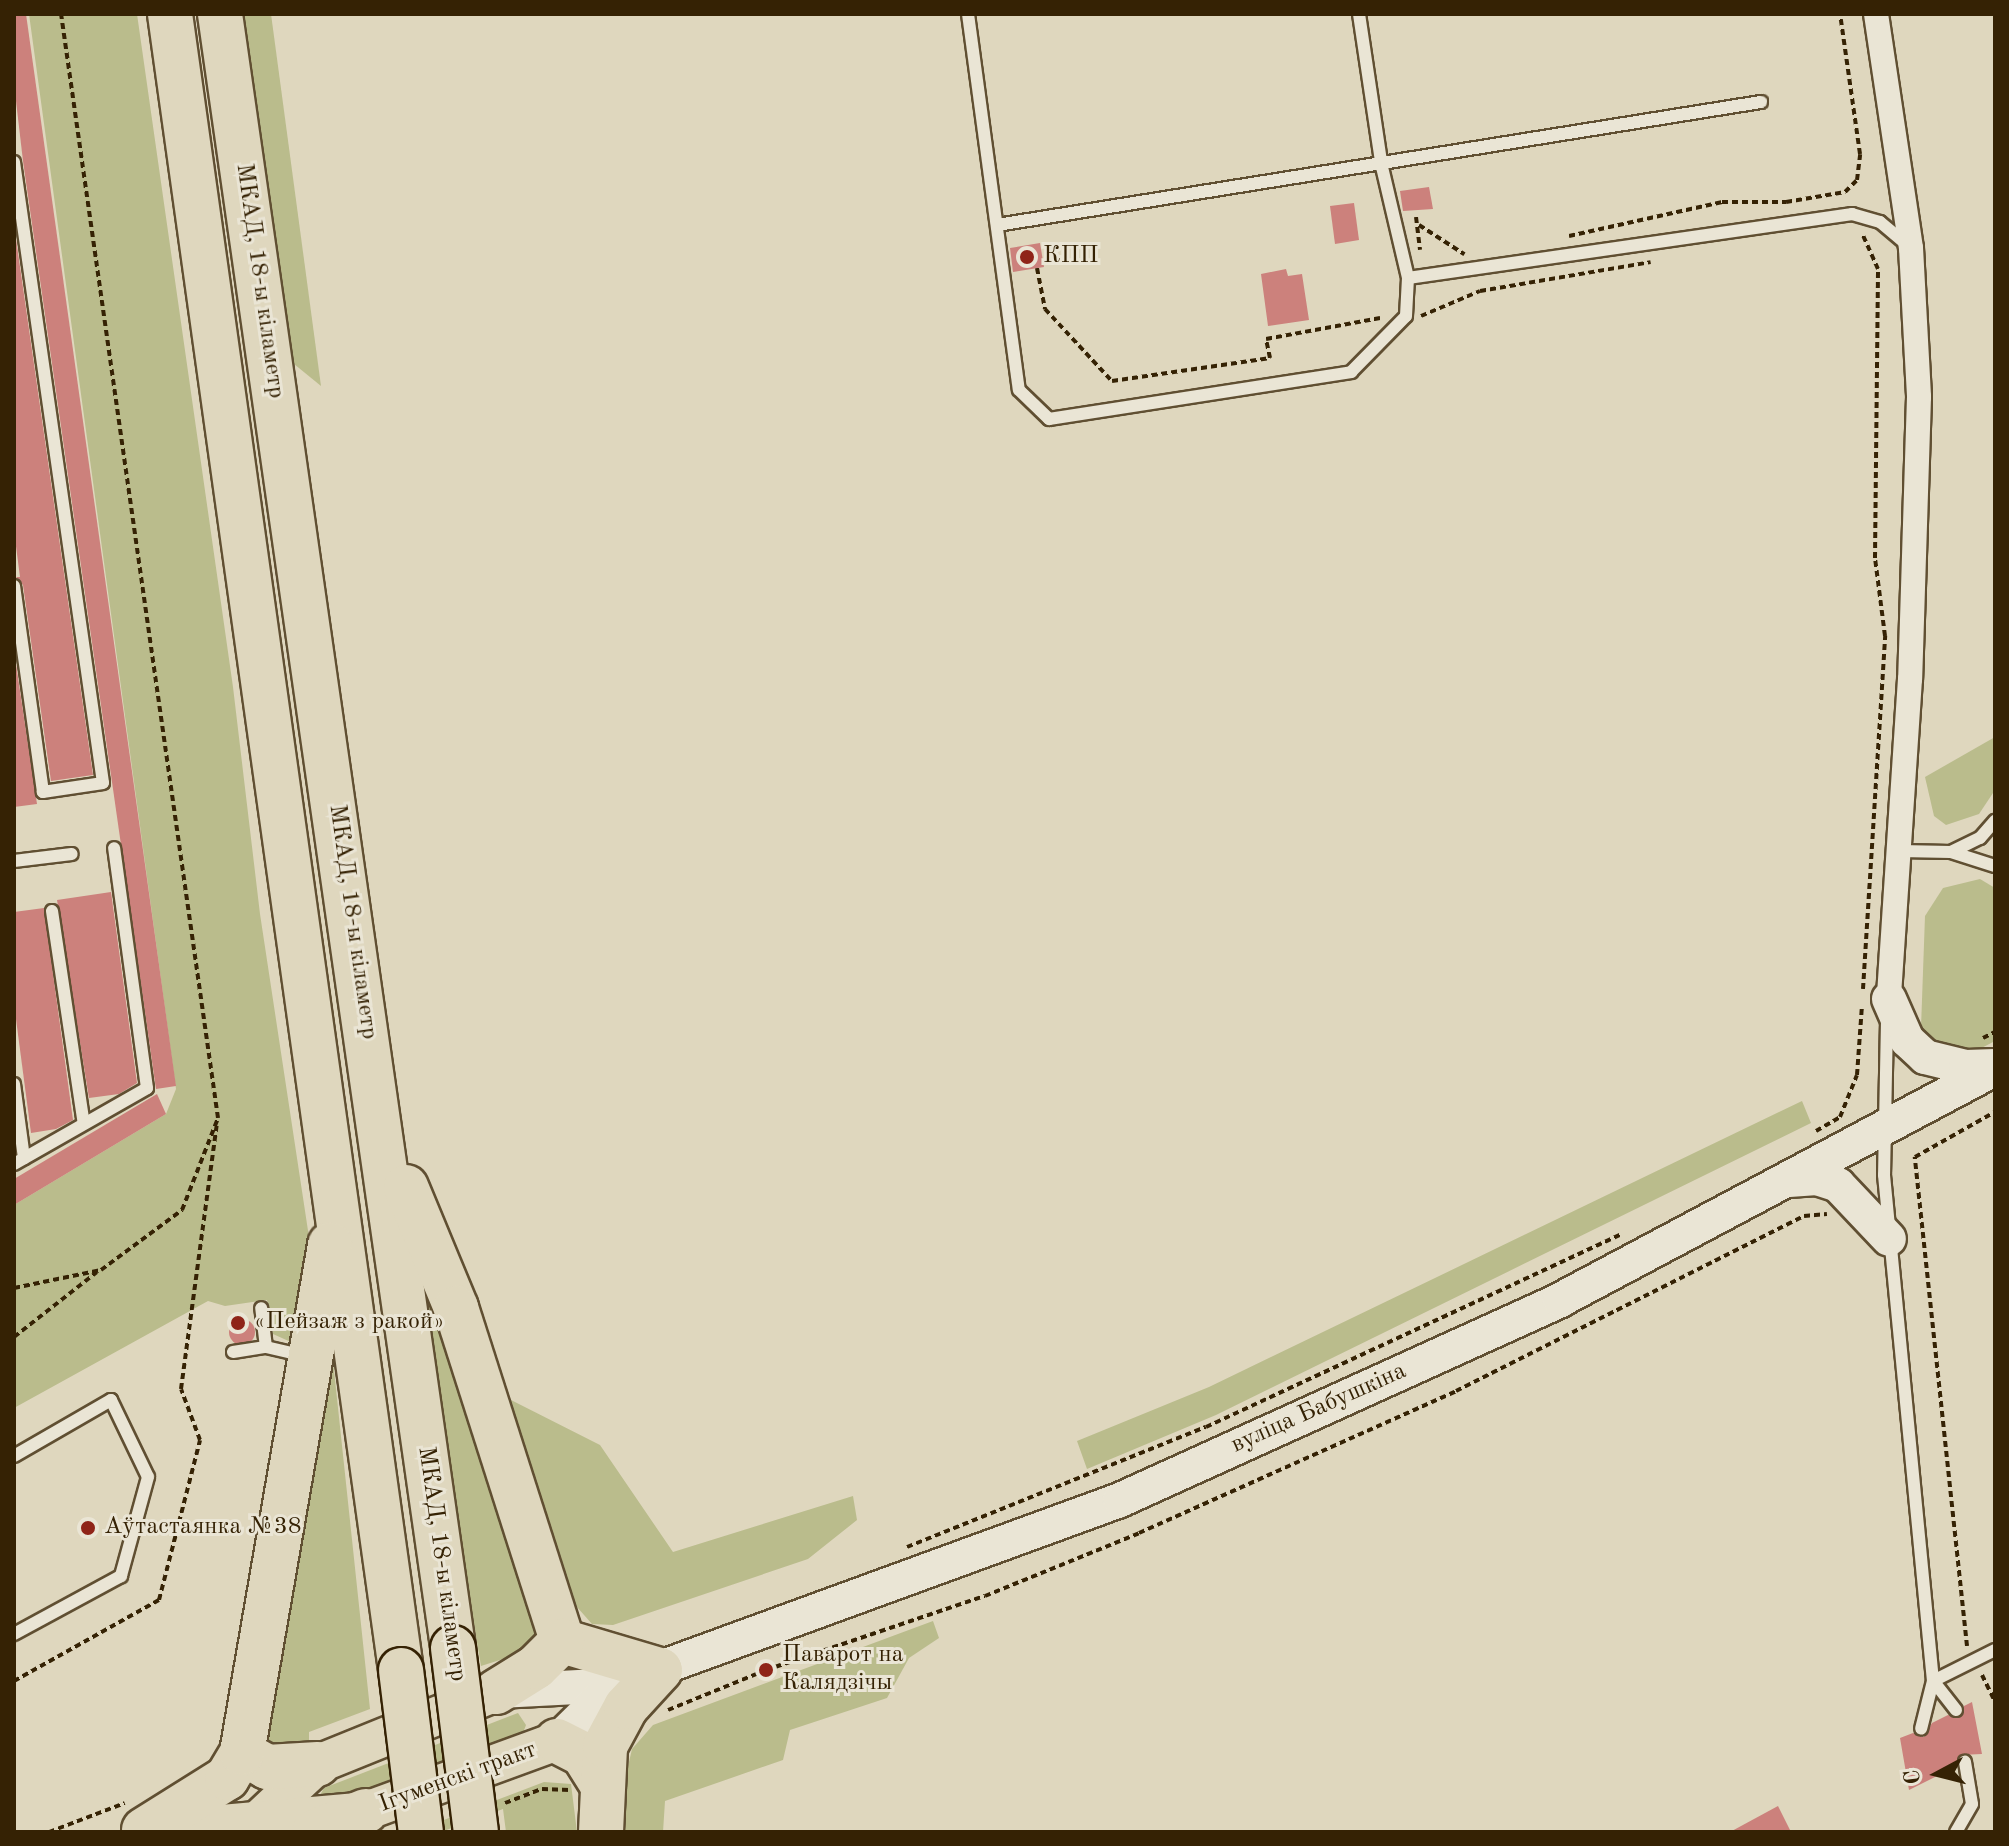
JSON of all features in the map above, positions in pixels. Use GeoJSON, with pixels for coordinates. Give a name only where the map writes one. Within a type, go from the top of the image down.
{"type":"FeatureCollection","features":[{"type":"Feature","properties":{"kind":"highway"},"geometry":{"type":"LineString","coordinates":[[170,14],[338,1199],[421,1832]]}},
{"type":"Feature","properties":{"kind":"highway","name":"МКАД, 18-ы кіламетр"},"geometry":{"type":"LineString","coordinates":[[220,14],[373,1069],[476,1832]]}},
{"type":"Feature","properties":{"kind":"highway"},"geometry":{"type":"LineString","coordinates":[[373,1069],[400,1173],[456,1308],[562,1641]]}},
{"type":"Feature","properties":{"kind":"highway"},"geometry":{"type":"LineString","coordinates":[[142,1831],[227,1778],[242,1753],[338,1199]]}},
{"type":"Feature","properties":{"kind":"highway"},"geometry":{"type":"LineString","coordinates":[[562,1641],[612,1660],[660,1670]]}},
{"type":"Feature","properties":{"kind":"highway"},"geometry":{"type":"LineString","coordinates":[[496,1692],[536,1667],[562,1641]]}},
{"type":"Feature","properties":{"kind":"highway"},"geometry":{"type":"LineString","coordinates":[[601,1832],[600,1781],[605,1746],[626,1707],[660,1670]]}},
{"type":"Feature","properties":{"kind":"highway"},"geometry":{"type":"LineString","coordinates":[[557,1741],[583,1754],[600,1781]]}},
{"type":"Feature","properties":{"kind":"highway"},"geometry":{"type":"LineString","coordinates":[[242,1753],[267,1767],[318,1764]]}},
{"type":"Feature","properties":{"kind":"highway"},"geometry":{"type":"LineString","coordinates":[[314,1832],[366,1811]]}},
{"type":"Feature","properties":{"kind":"main road"},"geometry":{"type":"LineString","coordinates":[[253,1824],[318,1764],[496,1692]]}},
{"type":"Feature","properties":{"kind":"main road","name":"Ігуменскі тракт"},"geometry":{"type":"LineString","coordinates":[[142,1831],[253,1824],[366,1811],[557,1741]]}},
{"type":"Feature","properties":{"kind":"street"},"geometry":{"type":"LineString","coordinates":[[1876,14],[1911,248],[1919,397],[1900,851],[1889,999],[1907,1040],[1925,1057],[1966,1067],[1995,1068]]}},
{"type":"Feature","properties":{"kind":"street","name":"вуліца Бабушкіна"},"geometry":{"type":"LineString","coordinates":[[496,1692],[614,1685],[1120,1500],[1560,1300],[1881,1132],[1995,1068]]}},
{"type":"Feature","properties":{"kind":"street"},"geometry":{"type":"LineString","coordinates":[[1789,1180],[1817,1178],[1838,1185],[1889,1239]]}},
{"type":"Feature","properties":{"kind":"street","name":"вуліца Бабушкіна"},"geometry":{"type":"LineString","coordinates":[[557,1741],[614,1685]]}},
{"type":"Feature","properties":{"kind":"lane"},"geometry":{"type":"LineString","coordinates":[[968,14],[1019,390],[1049,419],[1351,372],[1406,316],[1408,278],[1382,167],[1359,14]]}},
{"type":"Feature","properties":{"kind":"lane"},"geometry":{"type":"LineString","coordinates":[[997,225],[1382,167],[1761,102]]}},
{"type":"Feature","properties":{"kind":"lane"},"geometry":{"type":"LineString","coordinates":[[14,169],[103,783],[43,792],[14,586]]}},
{"type":"Feature","properties":{"kind":"lane"},"geometry":{"type":"LineString","coordinates":[[1408,278],[1852,214],[1880,222],[1911,248]]}},
{"type":"Feature","properties":{"kind":"lane"},"geometry":{"type":"LineString","coordinates":[[1951,852],[1980,838],[1995,821]]}},
{"type":"Feature","properties":{"kind":"lane"},"geometry":{"type":"LineString","coordinates":[[14,1084],[19,1161],[147,1088],[114,848]]}},
{"type":"Feature","properties":{"kind":"lane"},"geometry":{"type":"LineString","coordinates":[[1900,851],[1951,852],[1995,866]]}},
{"type":"Feature","properties":{"kind":"lane"},"geometry":{"type":"LineString","coordinates":[[14,861],[72,854]]}},
{"type":"Feature","properties":{"kind":"lane"},"geometry":{"type":"LineString","coordinates":[[52,911],[84,1124]]}},
{"type":"Feature","properties":{"kind":"lane"},"geometry":{"type":"LineString","coordinates":[[1889,999],[1881,1132],[1933,1681],[1921,1729]]}},
{"type":"Feature","properties":{"kind":"lane"},"geometry":{"type":"LineString","coordinates":[[261,1308],[266,1347]]}},
{"type":"Feature","properties":{"kind":"lane"},"geometry":{"type":"LineString","coordinates":[[233,1352],[266,1347],[312,1358]]}},
{"type":"Feature","properties":{"kind":"lane"},"geometry":{"type":"LineString","coordinates":[[14,1456],[111,1400],[148,1477],[121,1576],[14,1634]]}},
{"type":"Feature","properties":{"kind":"lane"},"geometry":{"type":"LineString","coordinates":[[1933,1681],[1995,1650]]}},
{"type":"Feature","properties":{"kind":"lane"},"geometry":{"type":"LineString","coordinates":[[1933,1681],[1956,1710]]}},
{"type":"Feature","properties":{"kind":"lane"},"geometry":{"type":"LineString","coordinates":[[1956,1832],[1972,1804],[1965,1762]]}},
{"type":"Feature","properties":{"kind":"path"},"geometry":{"type":"LineString","coordinates":[[14,1681],[159,1600],[200,1440],[181,1389],[218,1118],[61,14]]}},
{"type":"Feature","properties":{"kind":"path"},"geometry":{"type":"LineString","coordinates":[[1559,239],[1722,202],[1786,202],[1845,192],[1857,180],[1860,154],[1840,14]]}},
{"type":"Feature","properties":{"kind":"path"},"geometry":{"type":"LineString","coordinates":[[1419,225],[1471,259]]}},
{"type":"Feature","properties":{"kind":"path"},"geometry":{"type":"LineString","coordinates":[[1814,1132],[1840,1117],[1857,1075],[1885,636],[1875,558],[1878,269],[1866,237],[1852,227]]}},
{"type":"Feature","properties":{"kind":"path"},"geometry":{"type":"LineString","coordinates":[[1421,316],[1480,291],[1666,259]]}},
{"type":"Feature","properties":{"kind":"path"},"geometry":{"type":"LineString","coordinates":[[1037,268],[1045,309],[1112,381],[1270,358],[1266,339],[1392,316]]}},
{"type":"Feature","properties":{"kind":"path"},"geometry":{"type":"LineString","coordinates":[[1995,1112],[1915,1157],[1963,1640],[1995,1702]]}},
{"type":"Feature","properties":{"kind":"path"},"geometry":{"type":"LineString","coordinates":[[14,1337],[182,1210],[218,1118]]}},
{"type":"Feature","properties":{"kind":"path"},"geometry":{"type":"LineString","coordinates":[[711,1695],[803,1657],[985,1596],[1139,1533],[1456,1391],[1804,1216],[1840,1213]]}},
{"type":"Feature","properties":{"kind":"path"},"geometry":{"type":"LineString","coordinates":[[898,1550],[1206,1427],[1623,1233]]}},
{"type":"Feature","properties":{"kind":"path"},"geometry":{"type":"LineString","coordinates":[[14,1288],[101,1270]]}},
{"type":"Feature","properties":{"kind":"green space"},"geometry":{"type":"Polygon","coordinates":[[[29,14],[137,14],[233,687],[260,914],[312,1257],[293,1343],[273,1334],[267,1300],[225,1306],[208,1301],[14,1408],[14,1205],[166,1114],[176,1089],[29,14]]]}},
{"type":"Feature","properties":{"kind":"green space"},"geometry":{"type":"Polygon","coordinates":[[[237,14],[271,14],[321,386],[283,355],[237,14]]]}},
{"type":"Feature","properties":{"kind":"green space"},"geometry":{"type":"Polygon","coordinates":[[[1995,737],[1995,790],[1979,814],[1946,825],[1934,816],[1925,777],[1995,737]]]}},
{"type":"Feature","properties":{"kind":"green space"},"geometry":{"type":"Polygon","coordinates":[[[1980,879],[1995,888],[1995,1041],[1970,1054],[1925,1041],[1921,1028],[1925,916],[1943,888],[1980,879]]]}},
{"type":"Feature","properties":{"kind":"green space"},"geometry":{"type":"Polygon","coordinates":[[[1802,1101],[1811,1123],[1216,1415],[1087,1469],[1077,1441],[1209,1387],[1802,1101]]]}},
{"type":"Feature","properties":{"kind":"green space"},"geometry":{"type":"Polygon","coordinates":[[[406,1217],[543,1626],[525,1652],[481,1666],[406,1217]]]}},
{"type":"Feature","properties":{"kind":"green space"},"geometry":{"type":"Polygon","coordinates":[[[331,1342],[370,1709],[309,1732],[309,1745],[258,1751],[331,1342]]]}},
{"type":"Feature","properties":{"kind":"green space"},"geometry":{"type":"Polygon","coordinates":[[[509,1399],[600,1445],[673,1552],[853,1496],[857,1520],[808,1559],[613,1625],[592,1624],[569,1598],[509,1399]]]}},
{"type":"Feature","properties":{"kind":"green space"},"geometry":{"type":"Polygon","coordinates":[[[933,1621],[939,1638],[909,1658],[887,1698],[790,1730],[783,1760],[665,1801],[663,1832],[624,1832],[623,1788],[632,1749],[653,1725],[933,1621]]]}},
{"type":"Feature","properties":{"kind":"green space"},"geometry":{"type":"Polygon","coordinates":[[[518,1713],[526,1725],[523,1733],[332,1807],[319,1797],[324,1788],[518,1713]]]}},
{"type":"Feature","properties":{"kind":"green space"},"geometry":{"type":"Polygon","coordinates":[[[544,1782],[571,1784],[577,1832],[506,1832],[503,1809],[441,1832],[412,1832],[544,1782]]]}},
{"type":"Feature","properties":{"kind":"building"},"geometry":{"type":"Polygon","coordinates":[[[14,14],[26,14],[176,1086],[156,1089],[23,161],[14,84],[14,14]]]}},
{"type":"Feature","properties":{"kind":"building"},"geometry":{"type":"Polygon","coordinates":[[[1429,187],[1433,209],[1403,211],[1400,191],[1429,187]]]}},
{"type":"Feature","properties":{"kind":"building"},"geometry":{"type":"Polygon","coordinates":[[[1354,203],[1359,240],[1335,244],[1330,206],[1354,203]]]}},
{"type":"Feature","properties":{"kind":"building"},"geometry":{"type":"Polygon","coordinates":[[[14,225],[93,775],[51,781],[23,585],[16,577],[20,577],[14,531],[14,225]]]}},
{"type":"Feature","properties":{"kind":"building","name":"КПП"},"geometry":{"type":"Polygon","coordinates":[[[1040,243],[1044,267],[1013,272],[1010,248],[1040,243]]]}},
{"type":"Feature","properties":{"kind":"building"},"geometry":{"type":"Polygon","coordinates":[[[1286,269],[1288,276],[1302,274],[1309,320],[1268,326],[1261,274],[1286,269]]]}},
{"type":"Feature","properties":{"kind":"building"},"geometry":{"type":"Polygon","coordinates":[[[14,651],[37,804],[14,807],[14,651]]]}},
{"type":"Feature","properties":{"kind":"building"},"geometry":{"type":"Polygon","coordinates":[[[111,892],[137,1083],[119,1094],[89,1098],[57,900],[111,892]]]}},
{"type":"Feature","properties":{"kind":"building"},"geometry":{"type":"Polygon","coordinates":[[[44,908],[73,1120],[56,1129],[31,1133],[14,1004],[14,912],[44,908]]]}},
{"type":"Feature","properties":{"kind":"building"},"geometry":{"type":"Polygon","coordinates":[[[157,1094],[166,1114],[14,1205],[14,1179],[157,1094]]]}},
{"type":"Feature","properties":{"kind":"building"},"geometry":{"type":"Polygon","coordinates":[[[242,1319],[251,1323],[255,1332],[251,1341],[242,1345],[233,1341],[229,1332],[233,1323],[242,1319]]]}},
{"type":"Feature","properties":{"kind":"building"},"geometry":{"type":"Polygon","coordinates":[[[1972,1702],[1982,1754],[1960,1755],[1957,1766],[1909,1790],[1900,1738],[1913,1733],[1924,1737],[1932,1723],[1948,1715],[1961,1717],[1964,1706],[1972,1702]]]}},
{"type":"Feature","properties":{"kind":"building"},"geometry":{"type":"Polygon","coordinates":[[[1778,1806],[1791,1832],[1730,1832],[1778,1806]]]}},
{"type":"Feature","properties":{"kind":"place","name":"КПП"},"geometry":{"type":"Point","coordinates":[1027,257]}},
{"type":"Feature","properties":{"kind":"place","name":"«Пейзаж з ракой»"},"geometry":{"type":"Point","coordinates":[238,1323]}},
{"type":"Feature","properties":{"kind":"place","name":"Аўтастаянка №38"},"geometry":{"type":"Point","coordinates":[88,1528]}},
{"type":"Feature","properties":{"kind":"place","name":"Паварот на Калядзічы"},"geometry":{"type":"Point","coordinates":[766,1670]}}]}
